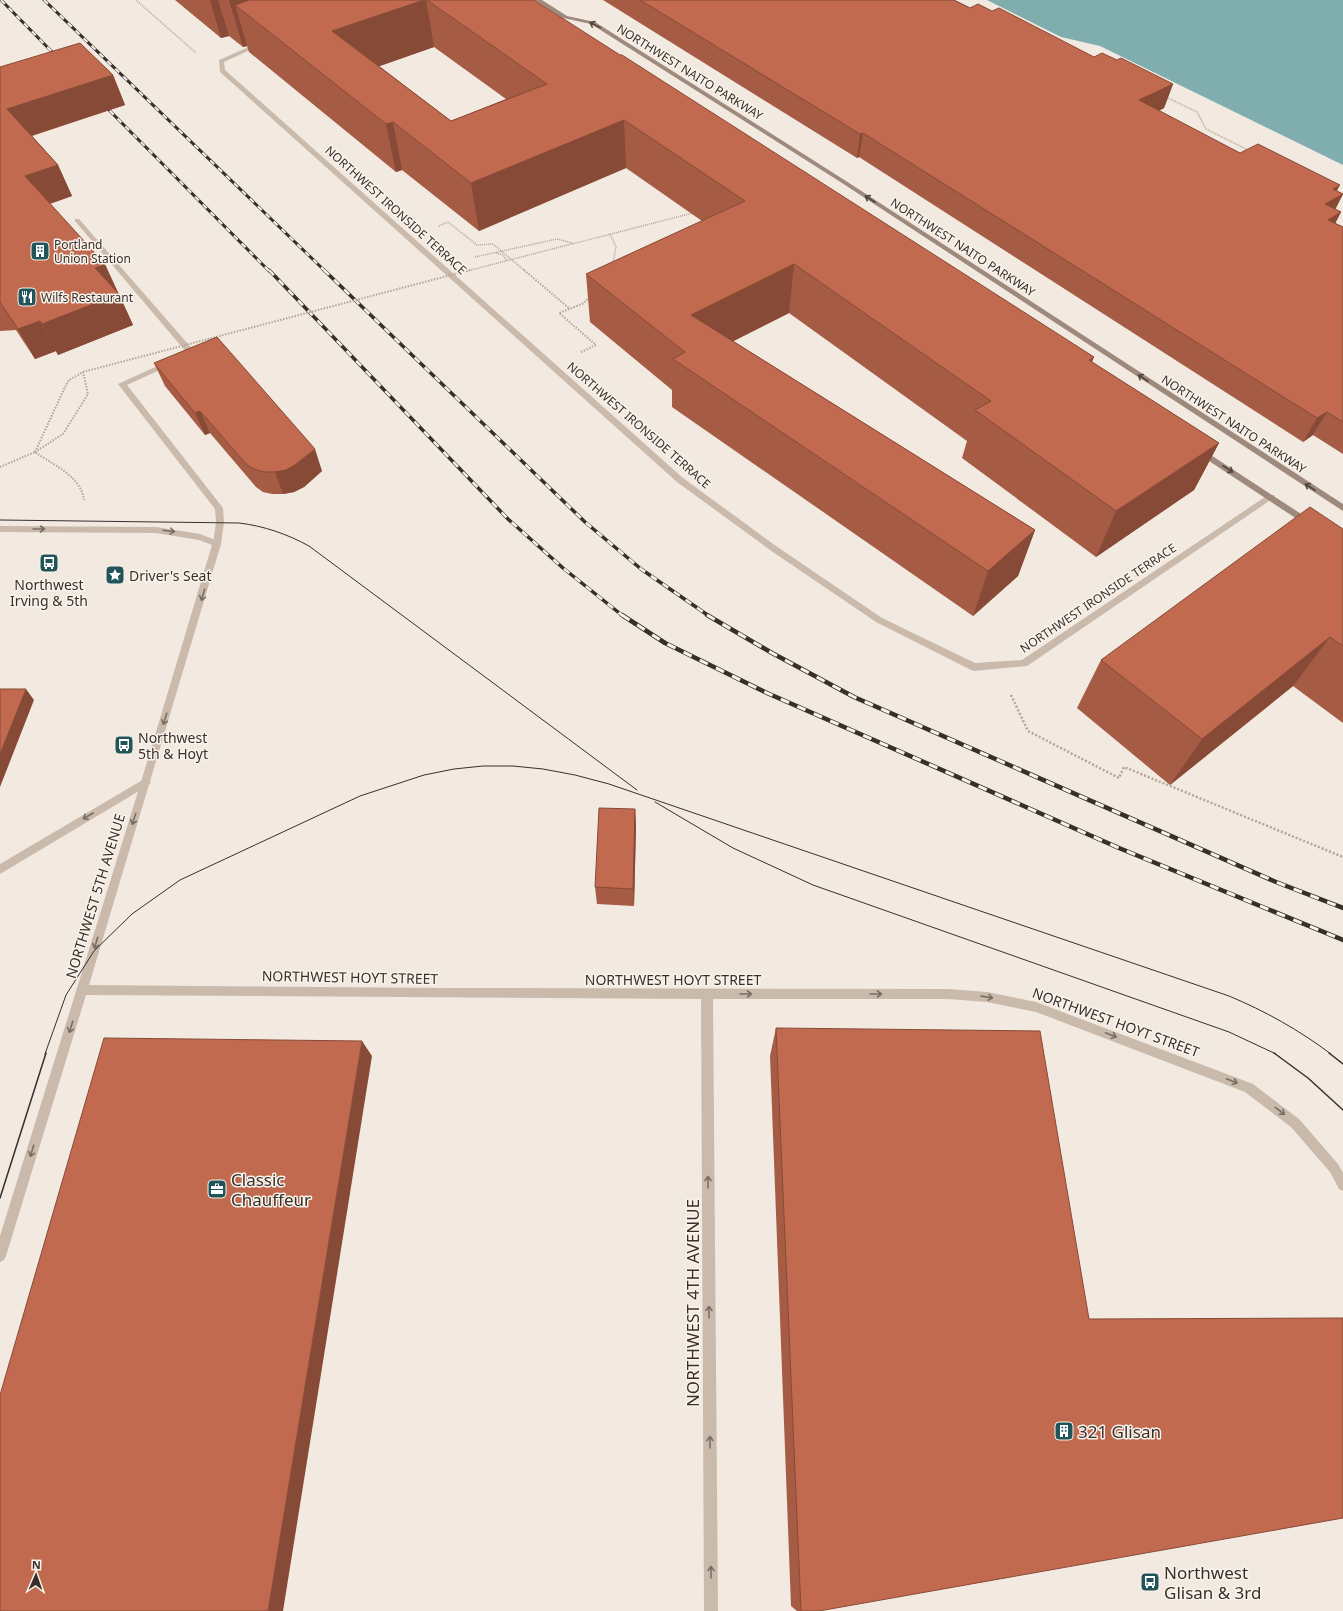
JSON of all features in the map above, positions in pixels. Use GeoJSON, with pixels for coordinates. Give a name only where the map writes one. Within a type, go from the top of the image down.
{"type":"FeatureCollection","features":[{"type":"Feature","properties":{"kind":"main road","name":"NORTHWEST NAITO PARKWAY"},"geometry":{"type":"LineString","coordinates":[[538,0],[565,21],[592,23],[606,31],[844,182],[1343,508]]}},
{"type":"Feature","properties":{"kind":"main road"},"geometry":{"type":"LineString","coordinates":[[1191,445],[1317,528]]}},
{"type":"Feature","properties":{"kind":"street"},"geometry":{"type":"LineString","coordinates":[[221,61],[266,42]]}},
{"type":"Feature","properties":{"kind":"street","name":"NORTHWEST IRONSIDE TERRACE"},"geometry":{"type":"LineString","coordinates":[[221,61],[222,71],[680,480],[773,548],[879,620],[974,667],[1024,663],[1271,497]]}},
{"type":"Feature","properties":{"kind":"street","name":"NORTHWEST 5TH AVENUE"},"geometry":{"type":"LineString","coordinates":[[0,1256],[146,782],[217,544],[220,522],[219,508],[122,384],[192,354],[77,220]]}},
{"type":"Feature","properties":{"kind":"street"},"geometry":{"type":"LineString","coordinates":[[0,529],[156,530],[200,537],[217,544]]}},
{"type":"Feature","properties":{"kind":"street"},"geometry":{"type":"LineString","coordinates":[[0,868],[146,782]]}},
{"type":"Feature","properties":{"kind":"street","name":"NORTHWEST HOYT STREET"},"geometry":{"type":"LineString","coordinates":[[82,990],[948,994],[988,997],[1036,1007],[1249,1088],[1295,1123],[1334,1168],[1343,1185]]}},
{"type":"Feature","properties":{"kind":"street","name":"NORTHWEST 4TH AVENUE"},"geometry":{"type":"LineString","coordinates":[[707,994],[711,1611]]}},
{"type":"Feature","properties":{"kind":"path"},"geometry":{"type":"LineString","coordinates":[[136,0],[203,59],[221,61]]}},
{"type":"Feature","properties":{"kind":"path"},"geometry":{"type":"LineString","coordinates":[[1163,95],[1197,112],[1206,129],[1254,153]]}},
{"type":"Feature","properties":{"kind":"path"},"geometry":{"type":"LineString","coordinates":[[35,452],[69,380],[83,372],[507,260],[697,212]]}},
{"type":"Feature","properties":{"kind":"path"},"geometry":{"type":"LineString","coordinates":[[448,222],[477,245],[493,244],[570,309]]}},
{"type":"Feature","properties":{"kind":"path"},"geometry":{"type":"LineString","coordinates":[[610,234],[616,247],[613,264]]}},
{"type":"Feature","properties":{"kind":"path"},"geometry":{"type":"LineString","coordinates":[[439,265],[501,250],[557,239],[575,244]]}},
{"type":"Feature","properties":{"kind":"path"},"geometry":{"type":"LineString","coordinates":[[481,255],[494,253],[501,254],[507,260]]}},
{"type":"Feature","properties":{"kind":"path"},"geometry":{"type":"LineString","coordinates":[[593,295],[582,304],[559,313],[596,345]]}},
{"type":"Feature","properties":{"kind":"path"},"geometry":{"type":"LineString","coordinates":[[0,467],[35,452],[63,434],[88,394],[83,372]]}},
{"type":"Feature","properties":{"kind":"path"},"geometry":{"type":"LineString","coordinates":[[35,452],[76,480],[83,490],[84,500]]}},
{"type":"Feature","properties":{"kind":"path"},"geometry":{"type":"LineString","coordinates":[[998,665],[1028,732],[1119,778],[1124,767],[1343,858]]}},
{"type":"Feature","properties":{"kind":"water"},"geometry":{"type":"Polygon","coordinates":[[[987,0],[1343,0],[1343,165],[1100,46],[1061,37],[987,0]]]}},
{"type":"Feature","properties":{"kind":"building"},"geometry":{"type":"Polygon","coordinates":[[[249,0],[424,0],[332,31],[451,121],[547,84],[427,0],[534,0],[1094,357],[1089,360],[1219,443],[1116,511],[975,410],[991,401],[794,264],[691,315],[1035,530],[988,571],[673,359],[685,352],[586,274],[745,201],[624,120],[471,183],[393,122],[386,124],[235,5],[249,0]]]}},
{"type":"Feature","properties":{"kind":"building"},"geometry":{"type":"Polygon","coordinates":[[[640,0],[954,0],[970,8],[978,4],[992,11],[999,8],[1094,57],[1102,53],[1117,60],[1121,58],[1173,84],[1139,100],[1240,153],[1258,144],[1340,185],[1333,189],[1343,194],[1325,204],[1341,212],[1328,220],[1343,227],[1343,422],[1327,412],[1317,418],[863,133],[860,134],[640,0]]]}},
{"type":"Feature","properties":{"kind":"building","name":"Portland Union Station"},"geometry":{"type":"Polygon","coordinates":[[[80,43],[113,75],[7,109],[58,165],[25,176],[105,264],[95,268],[119,294],[42,324],[40,321],[18,329],[0,302],[0,67],[80,43]]]}},
{"type":"Feature","properties":{"kind":"building"},"geometry":{"type":"Polygon","coordinates":[[[217,337],[315,449],[295,465],[286,470],[264,472],[247,465],[200,411],[195,413],[154,363],[217,337]]]}},
{"type":"Feature","properties":{"kind":"building"},"geometry":{"type":"Polygon","coordinates":[[[1310,507],[1343,529],[1343,646],[1330,637],[1202,739],[1101,660],[1310,507]]]}},
{"type":"Feature","properties":{"kind":"building"},"geometry":{"type":"Polygon","coordinates":[[[0,689],[26,689],[0,754],[0,689]]]}},
{"type":"Feature","properties":{"kind":"building"},"geometry":{"type":"Polygon","coordinates":[[[599,808],[635,809],[633,889],[595,887],[599,808]]]}},
{"type":"Feature","properties":{"kind":"building"},"geometry":{"type":"Polygon","coordinates":[[[776,1028],[1040,1031],[1089,1319],[1343,1318],[1343,1518],[819,1611],[801,1611],[776,1028]]]}},
{"type":"Feature","properties":{"kind":"building"},"geometry":{"type":"Polygon","coordinates":[[[104,1038],[362,1041],[268,1611],[0,1611],[0,1395],[104,1038]]]}},
{"type":"Feature","properties":{"kind":"tram line"},"geometry":{"type":"LineString","coordinates":[[0,520],[239,523],[266,528],[292,538],[309,546],[637,790]]}},
{"type":"Feature","properties":{"kind":"tram line"},"geometry":{"type":"LineString","coordinates":[[45,1054],[66,995],[94,951],[132,914],[180,880],[360,796],[424,775],[454,769],[483,766],[513,766],[543,769],[575,775],[609,784],[1229,996],[1282,1022],[1331,1054]]}},
{"type":"Feature","properties":{"kind":"tram line"},"geometry":{"type":"LineString","coordinates":[[655,802],[733,848],[813,885],[1229,1032],[1274,1053]]}},
{"type":"Feature","properties":{"kind":"tram line"},"geometry":{"type":"LineString","coordinates":[[0,1198],[46,1053]]}},
{"type":"Feature","properties":{"kind":"tram line"},"geometry":{"type":"LineString","coordinates":[[1274,1053],[1308,1078],[1343,1110]]}},
{"type":"Feature","properties":{"kind":"tram line"},"geometry":{"type":"LineString","coordinates":[[1329,1053],[1343,1064]]}},
{"type":"Feature","properties":{"kind":"railway"},"geometry":{"type":"LineString","coordinates":[[1,0],[59,59]]}},
{"type":"Feature","properties":{"kind":"railway"},"geometry":{"type":"LineString","coordinates":[[44,0],[325,271]]}},
{"type":"Feature","properties":{"kind":"railway"},"geometry":{"type":"LineString","coordinates":[[102,103],[269,271]]}},
{"type":"Feature","properties":{"kind":"railway"},"geometry":{"type":"LineString","coordinates":[[269,270],[508,519],[563,568],[623,616]]}},
{"type":"Feature","properties":{"kind":"railway"},"geometry":{"type":"LineString","coordinates":[[324,270],[585,522],[641,569],[709,616]]}},
{"type":"Feature","properties":{"kind":"railway"},"geometry":{"type":"LineString","coordinates":[[622,615],[665,643],[767,693],[1119,848],[1343,940]]}},
{"type":"Feature","properties":{"kind":"railway"},"geometry":{"type":"LineString","coordinates":[[707,615],[772,653],[854,697],[1276,882],[1343,908]]}},
{"type":"Feature","properties":{"kind":"place","name":"Portland Union Station"},"geometry":{"type":"Point","coordinates":[40,251]}},
{"type":"Feature","properties":{"kind":"place","name":"Wilfs Restaurant"},"geometry":{"type":"Point","coordinates":[27,297]}},
{"type":"Feature","properties":{"kind":"place","name":"Northwest Irving & 5th"},"geometry":{"type":"Point","coordinates":[49,563]}},
{"type":"Feature","properties":{"kind":"place","name":"Driver's Seat"},"geometry":{"type":"Point","coordinates":[115,575]}},
{"type":"Feature","properties":{"kind":"place","name":"Northwest 5th & Hoyt"},"geometry":{"type":"Point","coordinates":[124,745]}},
{"type":"Feature","properties":{"kind":"place","name":"Classic Chauffeur"},"geometry":{"type":"Point","coordinates":[217,1189]}},
{"type":"Feature","properties":{"kind":"place","name":"321 Glisan"},"geometry":{"type":"Point","coordinates":[1064,1431]}},
{"type":"Feature","properties":{"kind":"place","name":"Northwest Glisan & 3rd"},"geometry":{"type":"Point","coordinates":[1150,1582]}}]}
